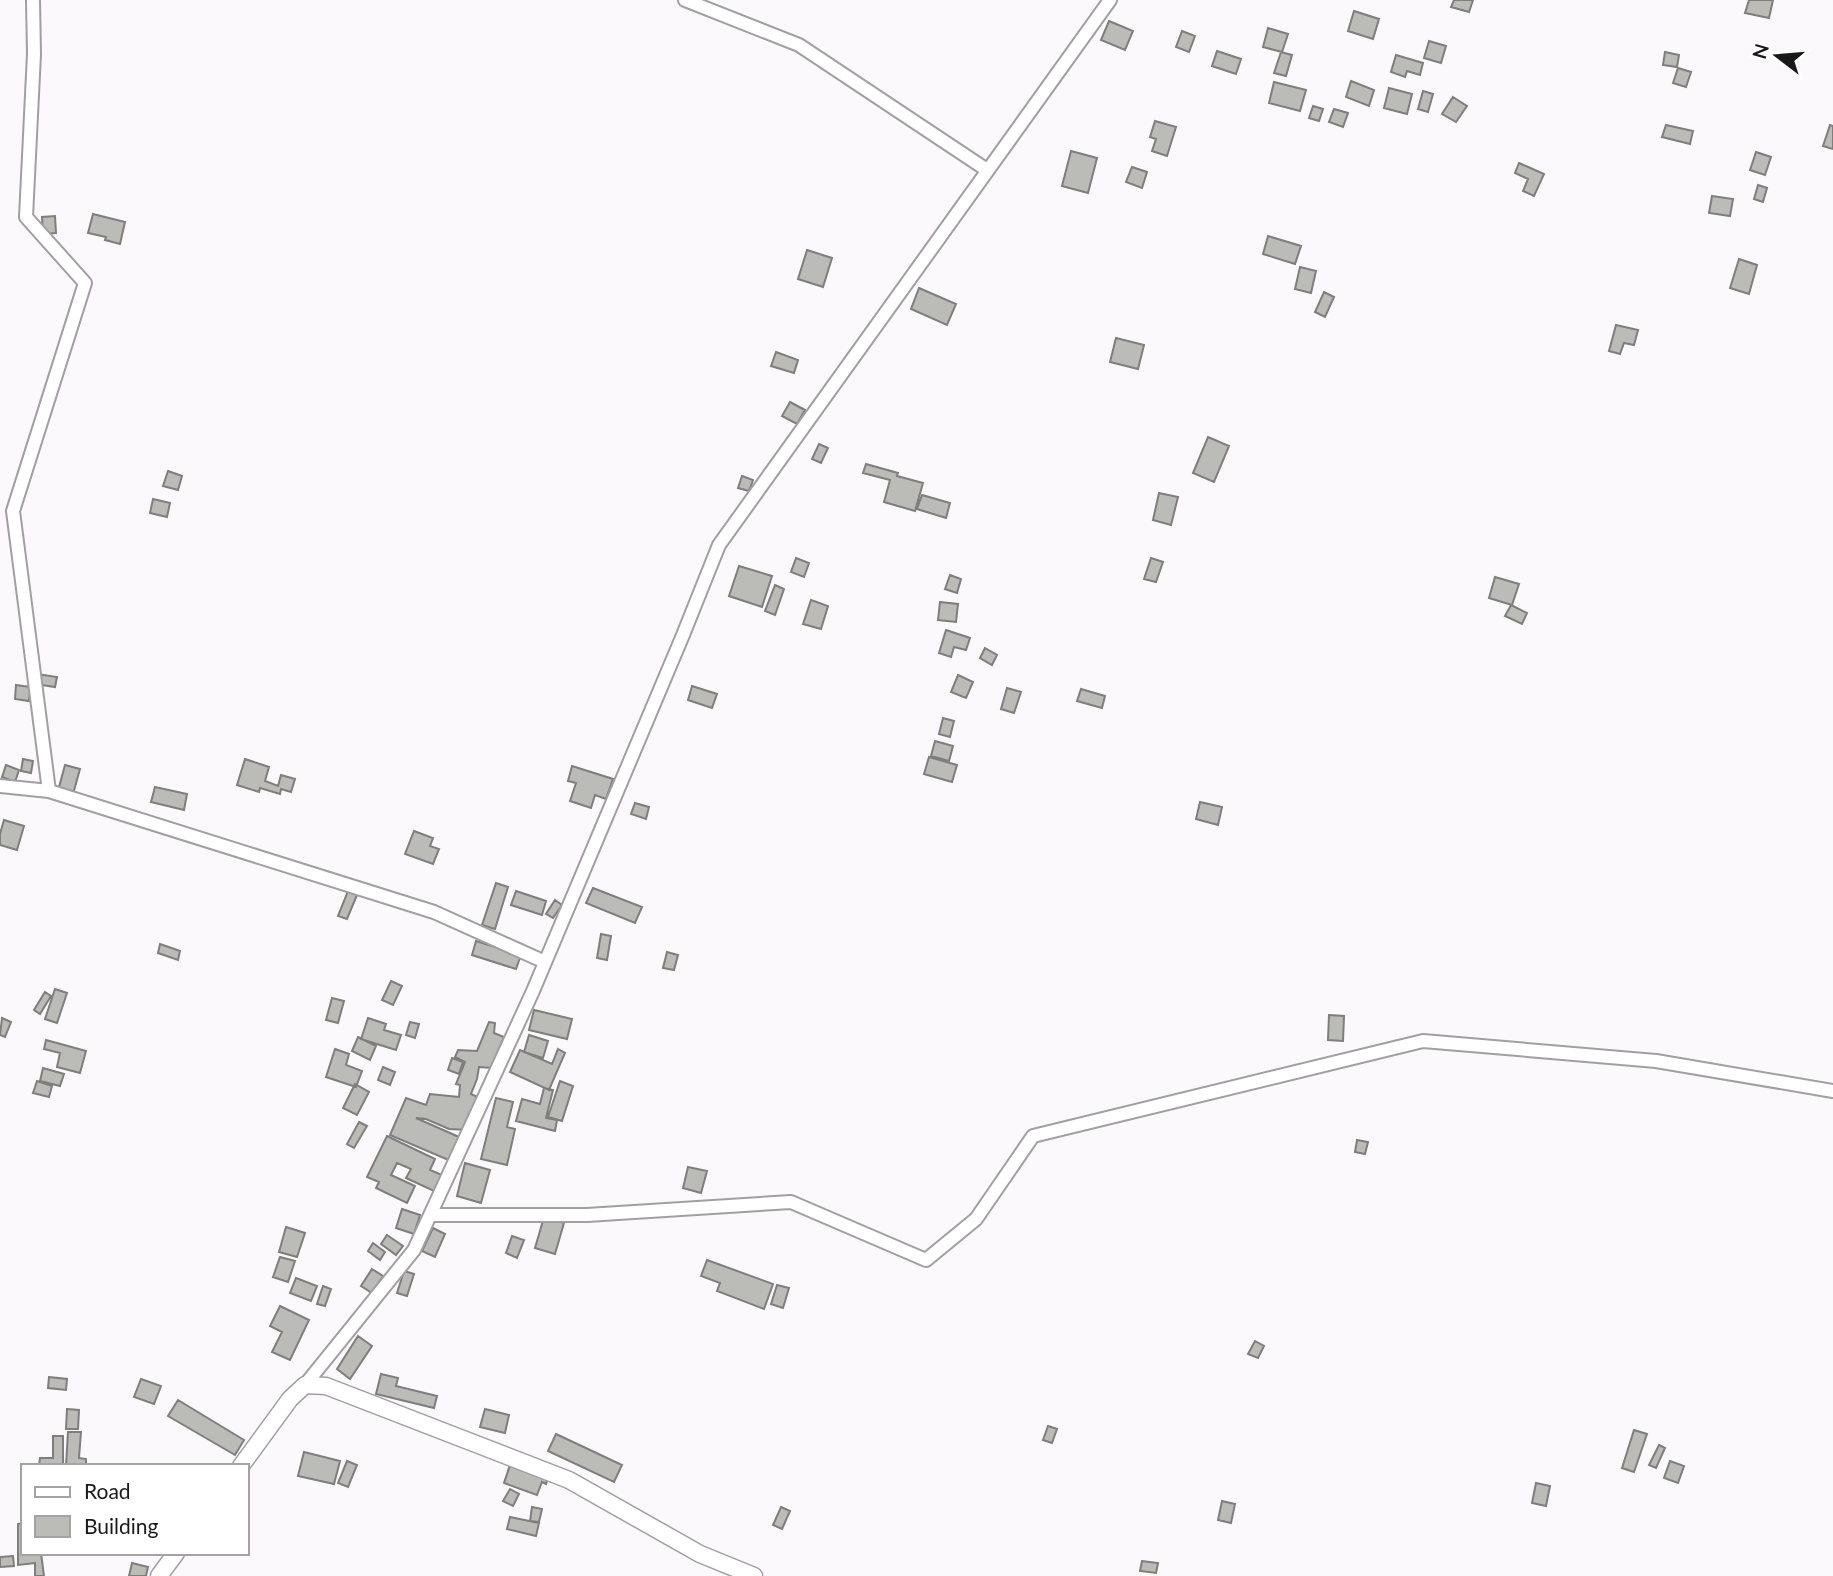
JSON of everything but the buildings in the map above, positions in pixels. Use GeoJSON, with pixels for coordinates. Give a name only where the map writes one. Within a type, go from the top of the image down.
{"type":"FeatureCollection","features":[{"type":"Feature","properties":{"kind":"street"},"geometry":{"type":"LineString","coordinates":[[33,0],[34,54],[26,217],[85,283],[13,511],[49,791]]}},
{"type":"Feature","properties":{"kind":"street"},"geometry":{"type":"LineString","coordinates":[[685,0],[799,45],[987,170]]}},
{"type":"Feature","properties":{"kind":"street"},"geometry":{"type":"LineString","coordinates":[[242,1464],[290,1399],[305,1385],[414,1250],[545,962],[719,545],[1110,0]]}},
{"type":"Feature","properties":{"kind":"street"},"geometry":{"type":"LineString","coordinates":[[0,786],[49,791],[434,912],[545,962]]}},
{"type":"Feature","properties":{"kind":"street"},"geometry":{"type":"LineString","coordinates":[[430,1214],[587,1216],[791,1202],[926,1260],[976,1219],[1033,1136],[1423,1041],[1656,1061],[1833,1091]]}},
{"type":"Feature","properties":{"kind":"street"},"geometry":{"type":"LineString","coordinates":[[305,1385],[326,1386],[569,1480],[700,1554],[754,1576]]}},
{"type":"Feature","properties":{"kind":"street"},"geometry":{"type":"LineString","coordinates":[[159,1576],[175,1555]]}}]}
